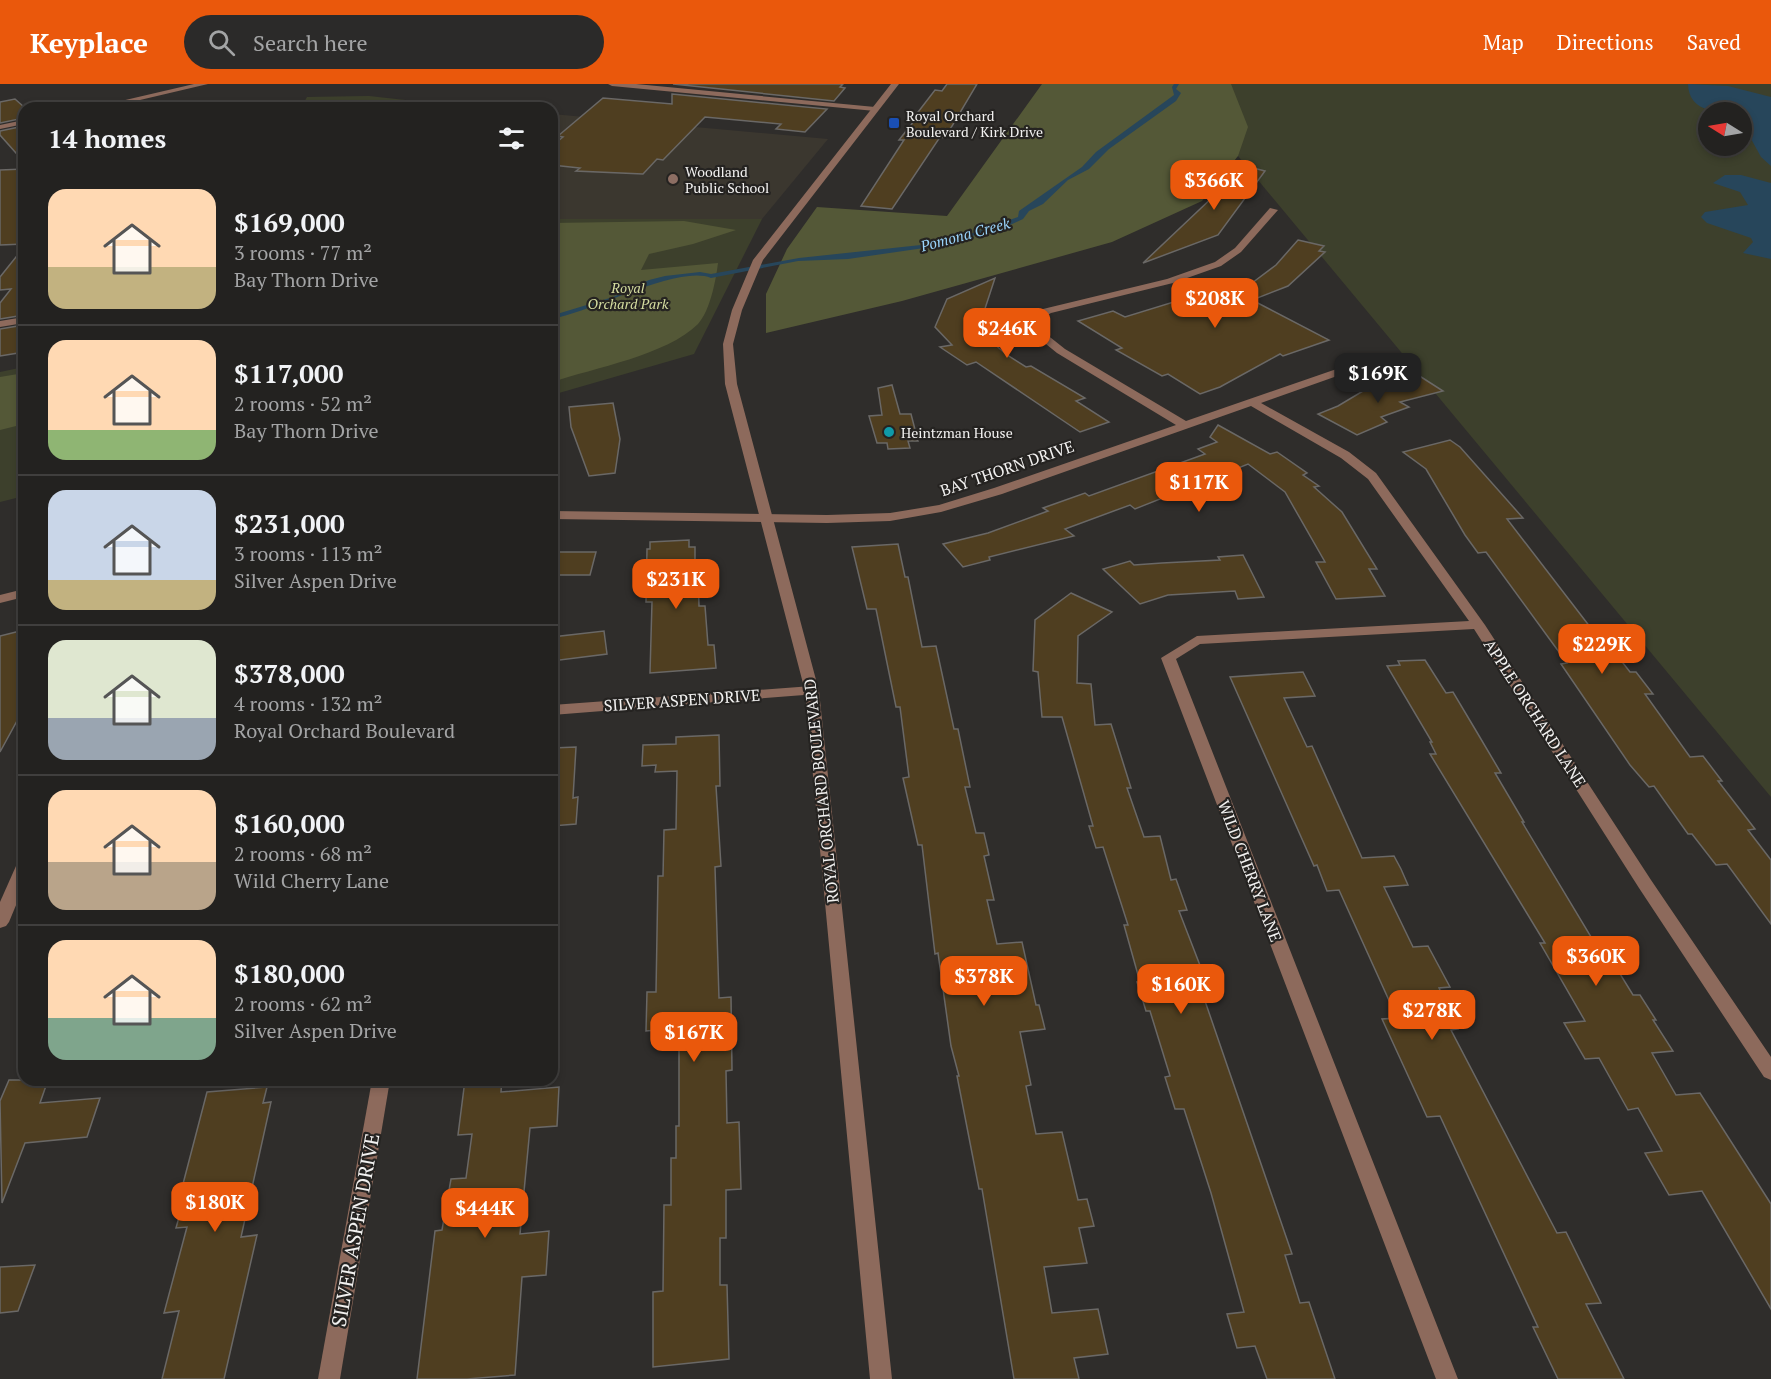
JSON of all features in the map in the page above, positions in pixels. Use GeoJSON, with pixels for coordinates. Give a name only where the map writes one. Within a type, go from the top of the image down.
{"type":"FeatureCollection","features":[{"type":"Feature","properties":{"kind":"street"},"geometry":{"type":"LineString","coordinates":[[134,102],[154,99],[204,84]]}},
{"type":"Feature","properties":{"kind":"street"},"geometry":{"type":"LineString","coordinates":[[612,84],[875,109]]}},
{"type":"Feature","properties":{"kind":"street","name":"ROYAL ORCHARD BOULEVARD"},"geometry":{"type":"LineString","coordinates":[[881,1379],[812,691],[768,517],[731,384],[728,344],[737,310],[758,260],[895,84]]}},
{"type":"Feature","properties":{"kind":"street"},"geometry":{"type":"LineString","coordinates":[[0,127],[18,123]]}},
{"type":"Feature","properties":{"kind":"street"},"geometry":{"type":"LineString","coordinates":[[1186,426],[1061,351],[1030,327],[1032,321],[1047,311],[1170,281],[1218,264],[1238,250],[1273,210]]}},
{"type":"Feature","properties":{"kind":"street"},"geometry":{"type":"LineString","coordinates":[[0,324],[18,321]]}},
{"type":"Feature","properties":{"kind":"street","name":"BAY THORN DRIVE"},"geometry":{"type":"LineString","coordinates":[[558,515],[890,517],[941,508],[1186,426],[1384,356]]}},
{"type":"Feature","properties":{"kind":"street","name":"APPLE ORCHARD LANE"},"geometry":{"type":"LineString","coordinates":[[1251,402],[1345,455],[1372,476],[1478,624],[1645,884],[1771,1072]]}},
{"type":"Feature","properties":{"kind":"street"},"geometry":{"type":"LineString","coordinates":[[0,599],[18,594]]}},
{"type":"Feature","properties":{"kind":"street","name":"WILD CHERRY LANE"},"geometry":{"type":"LineString","coordinates":[[1447,1379],[1168,658],[1197,640],[1478,624]]}},
{"type":"Feature","properties":{"kind":"street","name":"SILVER ASPEN DRIVE"},"geometry":{"type":"LineString","coordinates":[[558,710],[812,691]]}},
{"type":"Feature","properties":{"kind":"street"},"geometry":{"type":"LineString","coordinates":[[0,922],[18,880]]}},
{"type":"Feature","properties":{"kind":"street","name":"SILVER ASPEN DRIVE"},"geometry":{"type":"LineString","coordinates":[[329,1379],[380,1086]]}},
{"type":"Feature","properties":{"kind":"shaded area","name":"Woodland Public School"},"geometry":{"type":"Polygon","coordinates":[[[558,115],[828,139],[762,219],[558,219],[558,115]]]}},
{"type":"Feature","properties":{"kind":"green space"},"geometry":{"type":"Polygon","coordinates":[[[1042,84],[1231,84],[1248,127],[1238,156],[1202,201],[1112,242],[902,301],[766,333],[766,294],[787,249],[817,207],[947,216],[1042,84]]]}},
{"type":"Feature","properties":{"kind":"green space"},"geometry":{"type":"Polygon","coordinates":[[[1190,84],[1771,84],[1771,797],[1238,156],[1190,84]]]}},
{"type":"Feature","properties":{"kind":"green space"},"geometry":{"type":"Polygon","coordinates":[[[369,96],[424,102],[304,102],[307,97],[369,96]]]}},
{"type":"Feature","properties":{"kind":"green space","name":"Royal Orchard Park"},"geometry":{"type":"Polygon","coordinates":[[[558,219],[762,219],[694,354],[558,393],[558,219]]]}},
{"type":"Feature","properties":{"kind":"green space","name":"Royal Orchard Park"},"geometry":{"type":"Polygon","coordinates":[[[684,221],[736,230],[693,244],[649,254],[641,270],[718,263],[709,303],[698,324],[685,335],[649,352],[558,380],[558,223],[684,221]]]}},
{"type":"Feature","properties":{"kind":"green space"},"geometry":{"type":"Polygon","coordinates":[[[18,368],[18,498],[0,502],[0,372],[18,368]]]}},
{"type":"Feature","properties":{"kind":"green space"},"geometry":{"type":"Polygon","coordinates":[[[18,374],[18,426],[0,430],[0,377],[18,374]]]}},
{"type":"Feature","properties":{"kind":"water"},"geometry":{"type":"Polygon","coordinates":[[[1174,84],[1179,84],[1176,89],[1181,93],[1176,101],[1109,149],[1089,169],[1068,180],[1043,204],[1029,211],[1023,219],[1006,227],[931,247],[848,259],[798,261],[711,278],[679,277],[558,318],[558,314],[613,297],[649,280],[665,276],[700,272],[711,274],[799,258],[921,245],[970,234],[1018,217],[1019,211],[1082,167],[1096,152],[1174,95],[1172,87],[1174,84]]]}},
{"type":"Feature","properties":{"kind":"water"},"geometry":{"type":"Polygon","coordinates":[[[1688,84],[1728,86],[1771,97],[1771,166],[1761,157],[1752,141],[1752,102],[1698,102],[1698,104],[1690,94],[1688,84]]]}},
{"type":"Feature","properties":{"kind":"water"},"geometry":{"type":"Polygon","coordinates":[[[1725,175],[1741,175],[1771,183],[1771,259],[1743,253],[1753,242],[1751,238],[1707,223],[1701,217],[1705,212],[1748,205],[1740,192],[1713,183],[1725,175]]]}},
{"type":"Feature","properties":{"kind":"building"},"geometry":{"type":"Polygon","coordinates":[[[673,84],[843,84],[840,87],[845,88],[834,101],[673,84]]]}},
{"type":"Feature","properties":{"kind":"building"},"geometry":{"type":"Polygon","coordinates":[[[947,84],[977,84],[945,138],[940,137],[892,209],[861,206],[904,140],[899,140],[918,116],[915,116],[935,90],[942,91],[947,84]]]}},
{"type":"Feature","properties":{"kind":"building"},"geometry":{"type":"Polygon","coordinates":[[[672,94],[827,109],[805,132],[776,129],[781,124],[705,117],[663,160],[657,159],[643,174],[576,171],[580,168],[558,166],[558,141],[563,137],[558,136],[603,98],[672,104],[672,94]]]}},
{"type":"Feature","properties":{"kind":"building"},"geometry":{"type":"Polygon","coordinates":[[[15,99],[18,102],[18,119],[0,123],[0,102],[15,99]]]}},
{"type":"Feature","properties":{"kind":"building"},"geometry":{"type":"Polygon","coordinates":[[[18,127],[18,155],[0,135],[0,131],[18,127]]]}},
{"type":"Feature","properties":{"kind":"building"},"geometry":{"type":"Polygon","coordinates":[[[1237,164],[1265,171],[1218,235],[1143,263],[1217,193],[1212,192],[1237,164]]]}},
{"type":"Feature","properties":{"kind":"building"},"geometry":{"type":"Polygon","coordinates":[[[18,169],[18,244],[0,245],[0,170],[18,169]]]}},
{"type":"Feature","properties":{"kind":"building"},"geometry":{"type":"Polygon","coordinates":[[[1298,240],[1324,246],[1319,251],[1325,252],[1288,286],[1252,300],[1329,340],[1283,356],[1280,354],[1220,387],[1200,394],[1168,374],[1162,376],[1116,350],[1122,348],[1078,321],[1113,311],[1125,317],[1180,300],[1184,302],[1244,280],[1252,283],[1276,265],[1298,240]]]}},
{"type":"Feature","properties":{"kind":"building"},"geometry":{"type":"Polygon","coordinates":[[[18,254],[18,316],[0,319],[0,303],[11,289],[0,290],[0,277],[18,254]]]}},
{"type":"Feature","properties":{"kind":"building"},"geometry":{"type":"Polygon","coordinates":[[[995,278],[978,330],[1007,355],[1026,367],[1031,366],[1085,398],[1076,401],[1109,422],[1080,432],[976,362],[967,365],[940,347],[952,345],[935,327],[947,299],[995,278]]]}},
{"type":"Feature","properties":{"kind":"building"},"geometry":{"type":"Polygon","coordinates":[[[18,326],[18,353],[0,356],[0,329],[18,326]]]}},
{"type":"Feature","properties":{"kind":"building"},"geometry":{"type":"Polygon","coordinates":[[[1418,375],[1443,391],[1400,402],[1409,407],[1381,417],[1387,422],[1357,435],[1318,414],[1338,406],[1368,388],[1418,375]]]}},
{"type":"Feature","properties":{"kind":"building"},"geometry":{"type":"Polygon","coordinates":[[[892,385],[900,414],[911,414],[918,441],[908,441],[910,448],[888,449],[887,443],[877,443],[869,416],[882,415],[878,388],[892,385]]]}},
{"type":"Feature","properties":{"kind":"building"},"geometry":{"type":"Polygon","coordinates":[[[613,403],[620,439],[615,473],[589,476],[571,427],[569,407],[613,403]]]}},
{"type":"Feature","properties":{"kind":"building"},"geometry":{"type":"Polygon","coordinates":[[[1218,425],[1270,454],[1277,452],[1307,473],[1303,475],[1319,486],[1314,487],[1342,512],[1377,569],[1369,569],[1385,596],[1336,599],[1316,562],[1325,562],[1285,492],[1248,464],[1135,509],[1130,505],[1065,529],[1074,536],[989,557],[990,560],[963,567],[943,544],[988,533],[1048,511],[1043,508],[1085,493],[1089,496],[1205,454],[1198,449],[1217,442],[1210,437],[1218,425]]]}},
{"type":"Feature","properties":{"kind":"building"},"geometry":{"type":"Polygon","coordinates":[[[1450,440],[1460,447],[1523,518],[1507,519],[1597,636],[1602,636],[1630,672],[1636,672],[1653,694],[1645,694],[1690,757],[1703,756],[1722,781],[1718,781],[1755,829],[1748,830],[1771,860],[1771,924],[1727,864],[1716,865],[1692,834],[1688,834],[1654,786],[1649,787],[1630,765],[1561,664],[1567,663],[1486,552],[1478,553],[1426,469],[1403,452],[1450,440]]]}},
{"type":"Feature","properties":{"kind":"building"},"geometry":{"type":"Polygon","coordinates":[[[689,540],[689,547],[695,547],[699,606],[705,606],[708,645],[714,645],[716,668],[650,673],[652,602],[646,602],[647,549],[650,549],[650,542],[689,540]]]}},
{"type":"Feature","properties":{"kind":"building"},"geometry":{"type":"Polygon","coordinates":[[[898,544],[905,577],[908,577],[922,647],[936,646],[954,729],[958,729],[970,787],[965,787],[976,833],[984,833],[989,855],[984,856],[994,900],[987,900],[997,944],[1022,942],[1036,1005],[1039,1005],[1045,1029],[1020,1032],[1031,1085],[1026,1086],[1036,1134],[1062,1132],[1078,1200],[1087,1199],[1094,1226],[1079,1228],[1087,1263],[1044,1267],[1052,1313],[1098,1309],[1108,1354],[1074,1358],[1079,1379],[1014,1379],[982,1189],[979,1189],[957,1076],[959,1076],[951,1046],[938,953],[935,954],[922,845],[918,845],[903,778],[909,777],[900,707],[896,707],[876,609],[867,609],[852,547],[898,544]]]}},
{"type":"Feature","properties":{"kind":"building"},"geometry":{"type":"Polygon","coordinates":[[[558,552],[596,552],[590,575],[558,575],[558,552]]]}},
{"type":"Feature","properties":{"kind":"building"},"geometry":{"type":"Polygon","coordinates":[[[1243,555],[1264,597],[1238,599],[1235,591],[1168,595],[1140,604],[1103,569],[1130,561],[1134,565],[1220,560],[1218,557],[1243,555]]]}},
{"type":"Feature","properties":{"kind":"building"},"geometry":{"type":"Polygon","coordinates":[[[1071,593],[1112,612],[1078,636],[1077,683],[1091,684],[1095,725],[1111,724],[1131,788],[1127,788],[1144,837],[1160,836],[1171,880],[1176,879],[1187,910],[1179,911],[1201,968],[1194,969],[1292,1254],[1285,1255],[1300,1303],[1309,1302],[1335,1379],[1267,1379],[1255,1346],[1237,1348],[1227,1314],[1244,1312],[1211,1193],[1184,1109],[1175,1109],[1165,1077],[1170,1076],[1150,1011],[1146,1011],[1137,982],[1140,982],[1124,925],[1128,925],[1103,847],[1096,848],[1089,826],[1093,826],[1062,717],[1042,717],[1038,672],[1033,671],[1035,620],[1071,593]]]}},
{"type":"Feature","properties":{"kind":"building"},"geometry":{"type":"Polygon","coordinates":[[[604,631],[607,654],[558,660],[558,636],[604,631]]]}},
{"type":"Feature","properties":{"kind":"building"},"geometry":{"type":"Polygon","coordinates":[[[18,632],[18,719],[0,752],[0,636],[18,632]]]}},
{"type":"Feature","properties":{"kind":"building"},"geometry":{"type":"Polygon","coordinates":[[[1425,660],[1446,693],[1453,692],[1501,773],[1495,773],[1524,822],[1522,822],[1600,952],[1606,951],[1633,995],[1640,995],[1656,1020],[1653,1020],[1673,1051],[1652,1053],[1676,1095],[1700,1093],[1771,1204],[1771,1309],[1702,1191],[1669,1195],[1645,1153],[1662,1151],[1638,1108],[1628,1110],[1599,1058],[1585,1059],[1564,1023],[1585,1021],[1540,943],[1545,943],[1430,754],[1436,754],[1430,742],[1432,742],[1387,666],[1400,665],[1398,661],[1425,660]]]}},
{"type":"Feature","properties":{"kind":"building"},"geometry":{"type":"Polygon","coordinates":[[[1303,672],[1315,696],[1284,698],[1307,747],[1312,746],[1362,858],[1394,856],[1401,869],[1408,885],[1384,887],[1413,947],[1428,946],[1450,987],[1439,988],[1458,1029],[1451,1030],[1557,1233],[1566,1232],[1601,1303],[1586,1304],[1624,1379],[1558,1379],[1533,1327],[1538,1327],[1440,1116],[1427,1117],[1382,1019],[1397,1018],[1339,890],[1327,891],[1317,865],[1314,866],[1230,677],[1303,672]]]}},
{"type":"Feature","properties":{"kind":"building"},"geometry":{"type":"Polygon","coordinates":[[[719,735],[720,786],[716,786],[721,866],[715,867],[719,998],[731,997],[732,1070],[726,1071],[727,1123],[739,1122],[741,1189],[726,1190],[726,1238],[720,1238],[720,1285],[727,1285],[729,1359],[653,1367],[653,1292],[663,1291],[664,1205],[671,1205],[671,1158],[676,1158],[676,1126],[679,1126],[679,1042],[669,1043],[669,1029],[646,1031],[647,992],[656,992],[658,876],[663,876],[664,830],[676,829],[677,771],[655,772],[656,765],[642,766],[643,745],[676,744],[676,737],[719,735]]]}},
{"type":"Feature","properties":{"kind":"building"},"geometry":{"type":"Polygon","coordinates":[[[576,747],[573,798],[578,797],[576,824],[558,826],[558,748],[576,747]]]}},
{"type":"Feature","properties":{"kind":"building"},"geometry":{"type":"Polygon","coordinates":[[[9,1080],[18,1080],[18,1086],[46,1086],[40,1103],[100,1098],[87,1137],[25,1143],[2,1203],[0,1101],[9,1080]]]}},
{"type":"Feature","properties":{"kind":"building"},"geometry":{"type":"Polygon","coordinates":[[[464,1086],[502,1086],[501,1092],[559,1087],[557,1126],[530,1128],[520,1234],[549,1231],[546,1275],[522,1277],[515,1375],[467,1379],[417,1379],[435,1231],[442,1230],[451,1179],[466,1178],[472,1134],[458,1135],[464,1086]]]}},
{"type":"Feature","properties":{"kind":"building"},"geometry":{"type":"Polygon","coordinates":[[[267,1087],[263,1103],[271,1102],[241,1237],[257,1235],[224,1379],[162,1379],[179,1311],[164,1313],[187,1227],[176,1228],[183,1203],[178,1203],[207,1092],[267,1087]]]}},
{"type":"Feature","properties":{"kind":"building"},"geometry":{"type":"Polygon","coordinates":[[[35,1265],[18,1311],[0,1313],[0,1267],[35,1265]]]}},
{"type":"Feature","properties":{"kind":"place","name":"Royal Orchard Boulevard / Kirk Drive"},"geometry":{"type":"Point","coordinates":[894,123]}},
{"type":"Feature","properties":{"kind":"place","name":"Woodland Public School"},"geometry":{"type":"Point","coordinates":[673,179]}},
{"type":"Feature","properties":{"kind":"place","name":"Heintzman House"},"geometry":{"type":"Point","coordinates":[889,432]}},
{"type":"Feature","properties":{"kind":"water label","name":"Pomona Creek"},"geometry":{"type":"Point","coordinates":[965,234]}}]}
